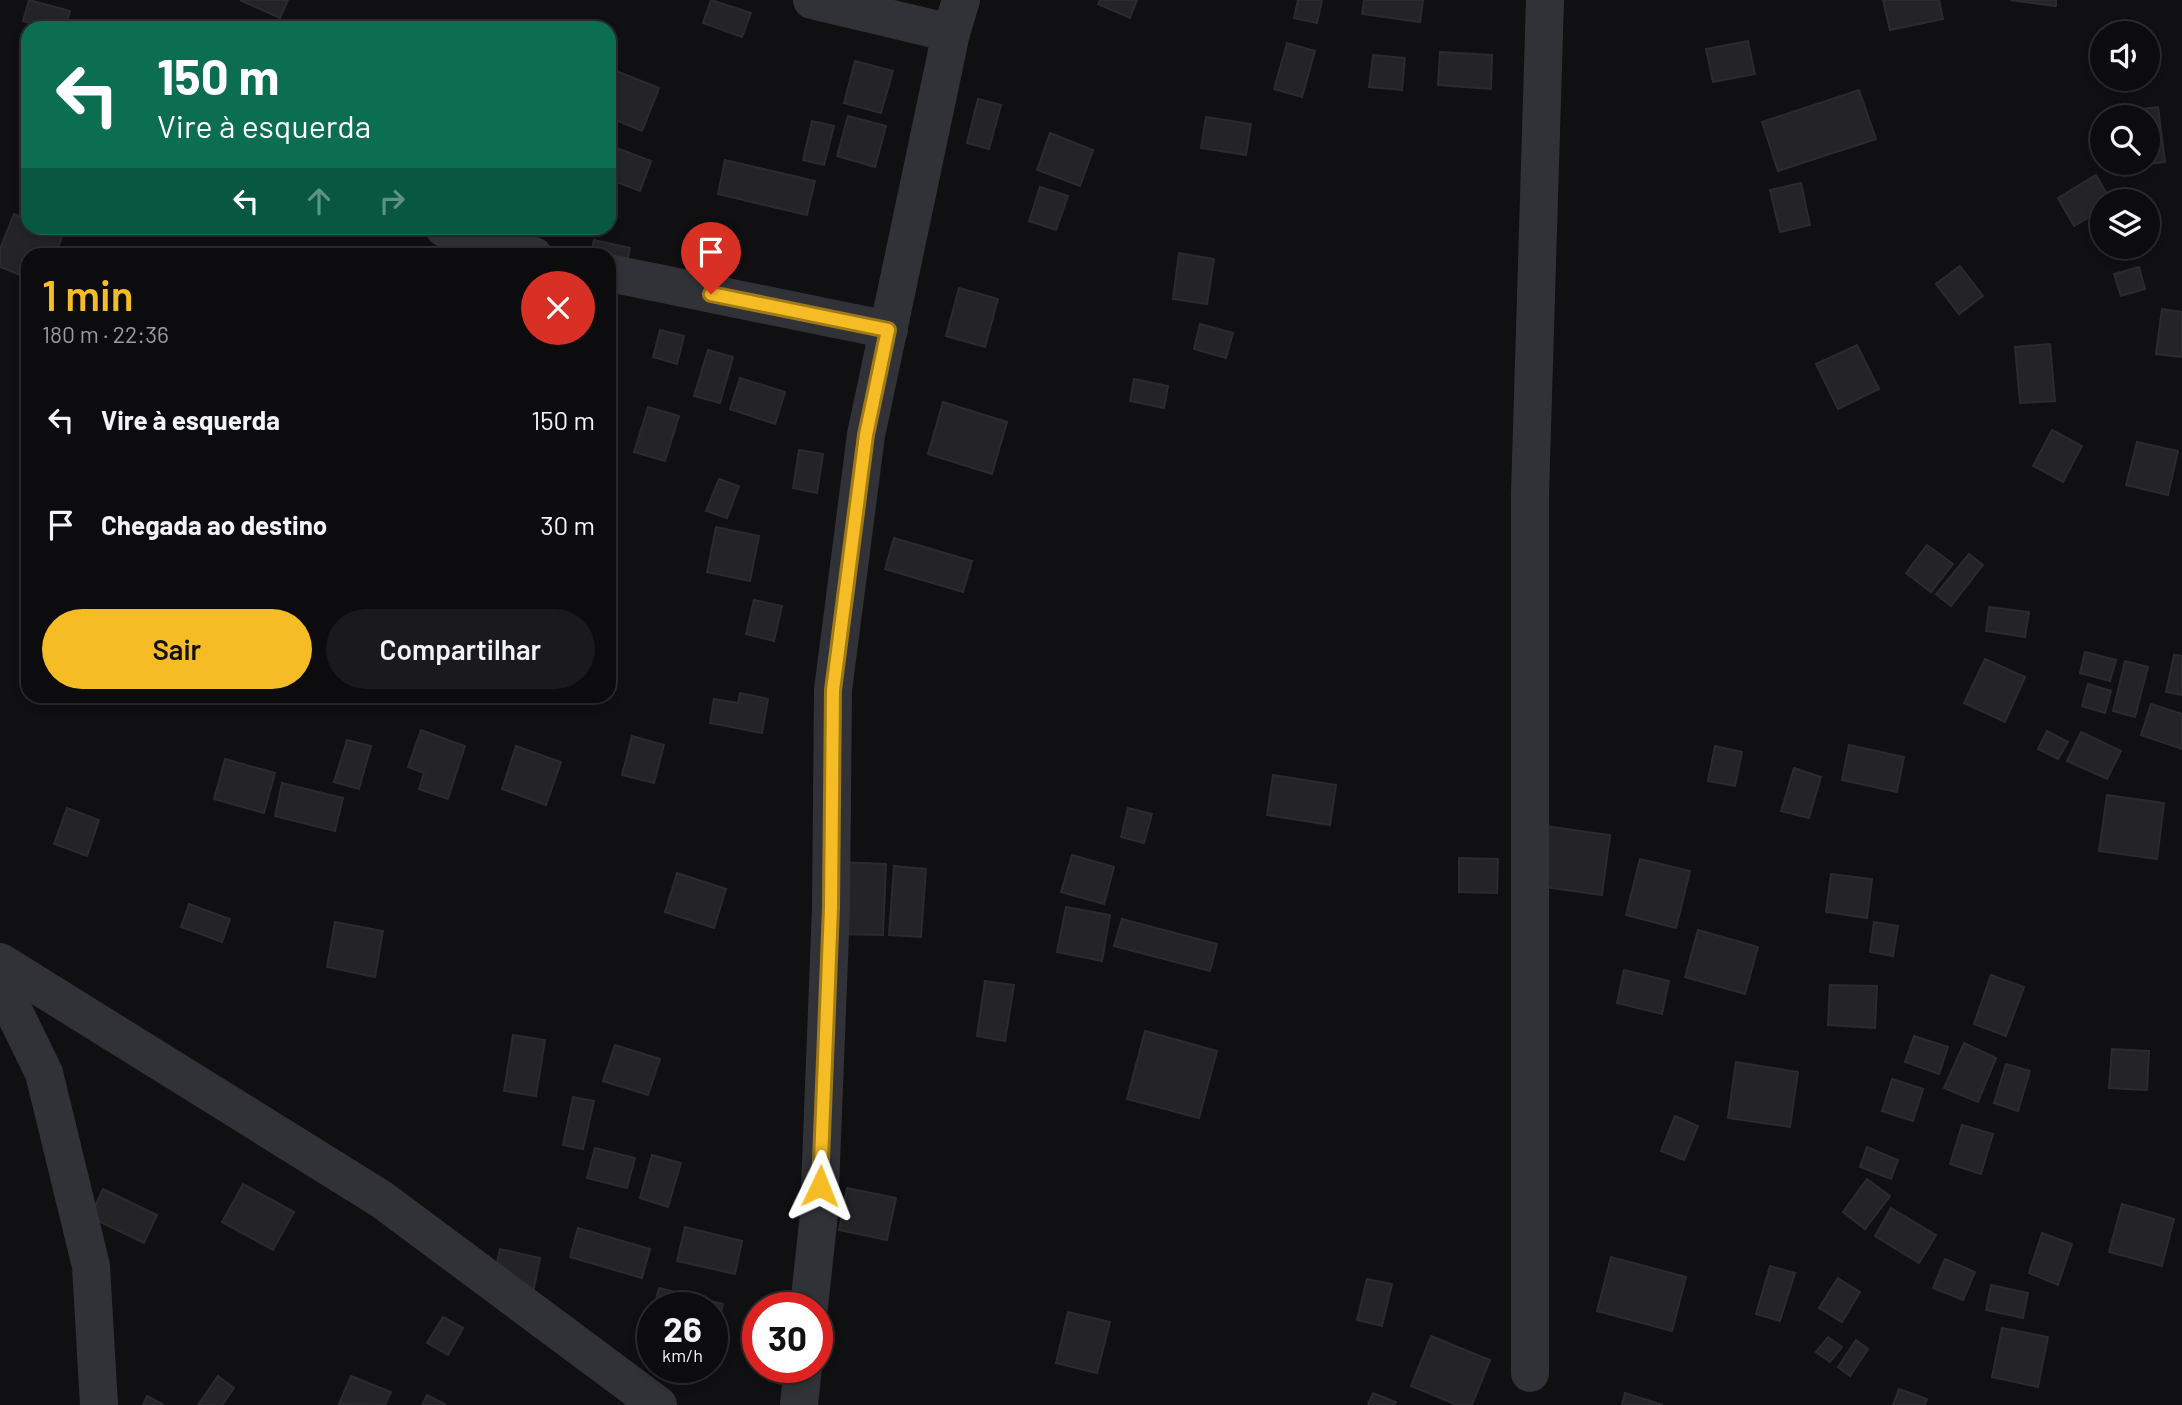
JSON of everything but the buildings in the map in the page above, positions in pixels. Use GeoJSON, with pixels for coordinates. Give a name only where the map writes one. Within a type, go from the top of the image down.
{"type":"FeatureCollection","features":[{"type":"Feature","properties":{"kind":"street"},"geometry":{"type":"LineString","coordinates":[[811,1292],[819,1214],[831,908],[833,690],[866,435],[956,16],[812,0]]}},
{"type":"Feature","properties":{"kind":"street"},"geometry":{"type":"LineString","coordinates":[[1530,1373],[1530,494],[1545,0]]}},
{"type":"Feature","properties":{"kind":"street"},"geometry":{"type":"LineString","coordinates":[[466,235],[508,248]]}},
{"type":"Feature","properties":{"kind":"street"},"geometry":{"type":"LineString","coordinates":[[616,274],[888,330]]}},
{"type":"Feature","properties":{"kind":"street"},"geometry":{"type":"LineString","coordinates":[[0,962],[381,1199],[658,1405]]}},
{"type":"Feature","properties":{"kind":"street"},"geometry":{"type":"LineString","coordinates":[[0,984],[44,1073],[91,1266],[99,1405]]}},
{"type":"Feature","properties":{"kind":"street"},"geometry":{"type":"LineString","coordinates":[[799,1405],[801,1383]]}},
{"type":"Feature","properties":{"kind":"route"},"geometry":{"type":"LineString","coordinates":[[711,294],[888,330],[866,435],[833,690],[831,908],[820,1186]]}}]}
